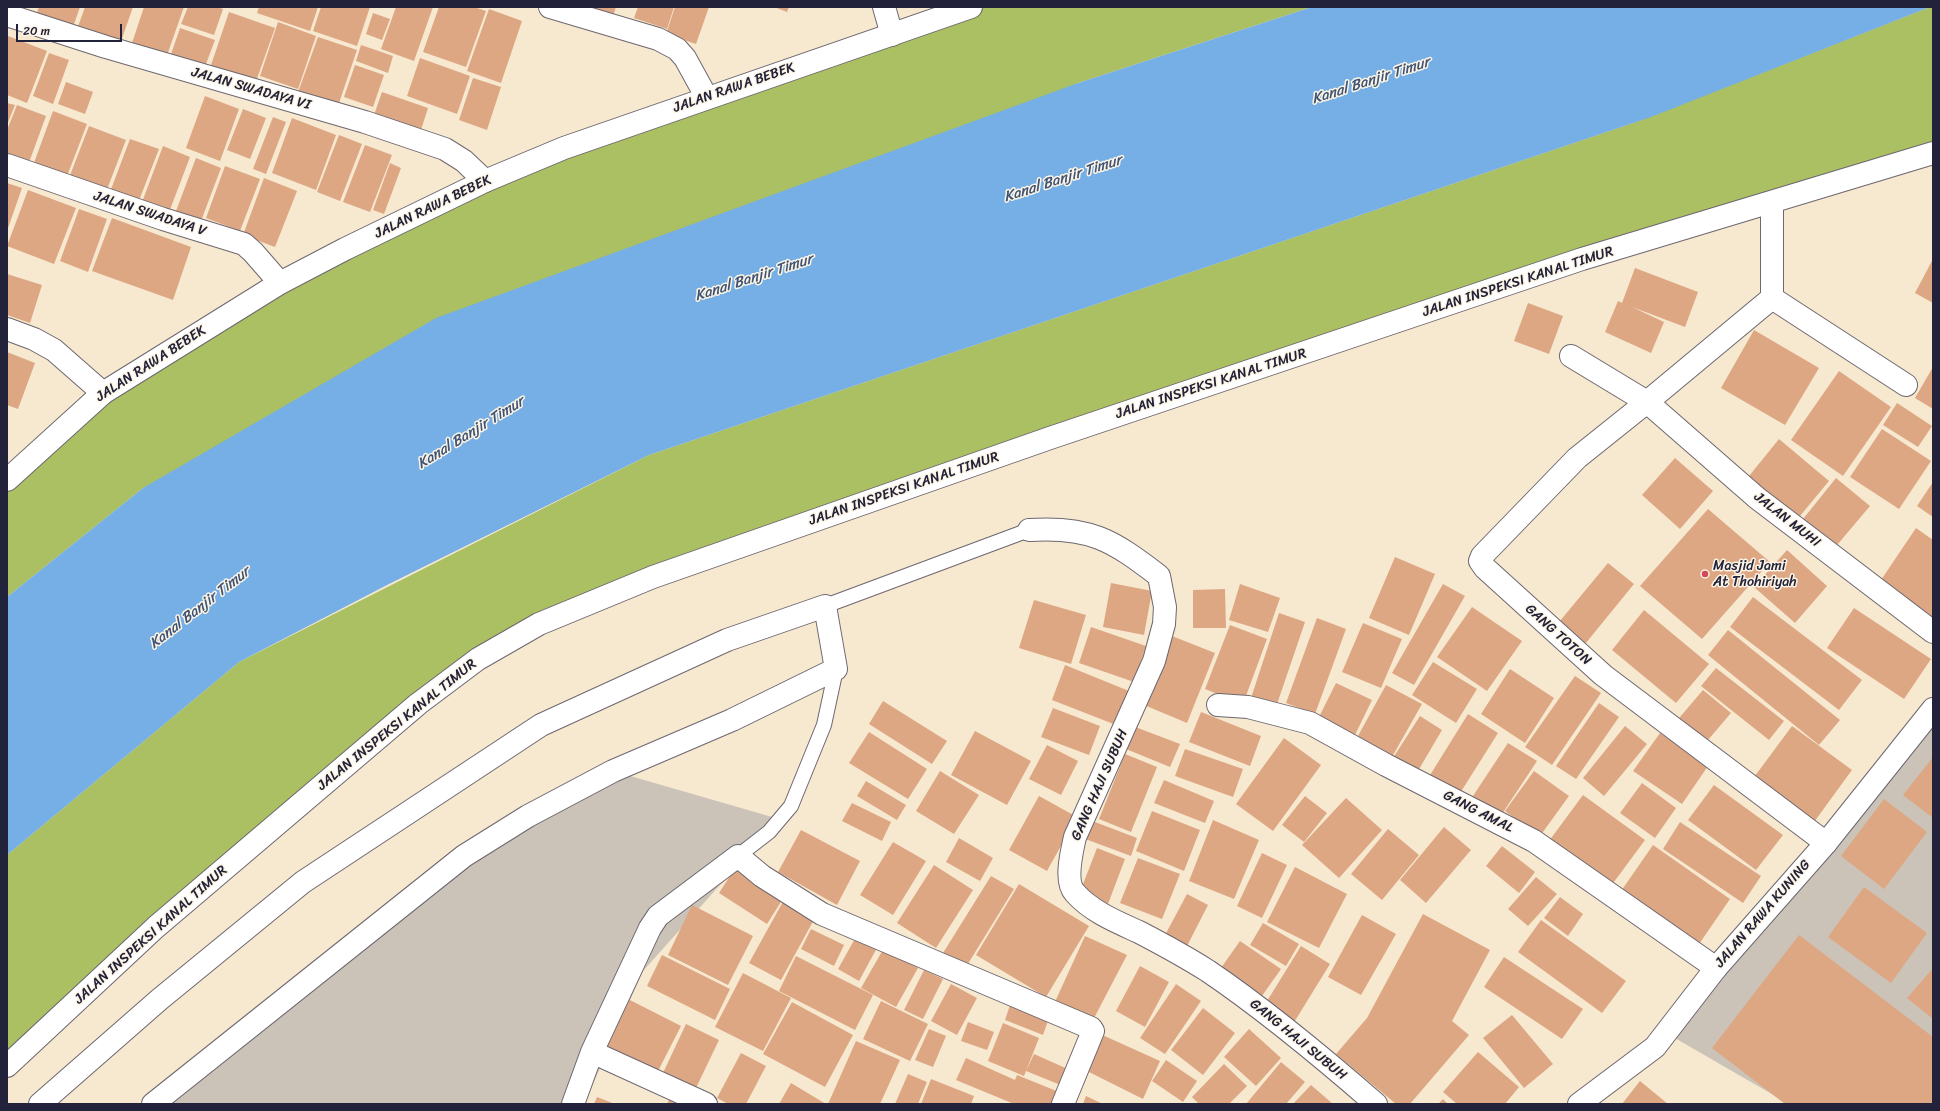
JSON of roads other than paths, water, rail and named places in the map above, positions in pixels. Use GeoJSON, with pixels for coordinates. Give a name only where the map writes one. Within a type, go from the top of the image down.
{"type":"FeatureCollection","features":[{"type":"Feature","properties":{"kind":"street"},"geometry":{"type":"LineString","coordinates":[[550,7],[658,39],[677,49],[685,58],[707,98]]}},
{"type":"Feature","properties":{"kind":"street"},"geometry":{"type":"LineString","coordinates":[[884,7],[901,32]]}},
{"type":"Feature","properties":{"kind":"street","name":"JALAN RAWA BEBEK"},"geometry":{"type":"LineString","coordinates":[[7,480],[103,393],[280,283],[485,181],[564,148],[967,8]]}},
{"type":"Feature","properties":{"kind":"street","name":"JALAN SWADAYA VI"},"geometry":{"type":"LineString","coordinates":[[7,15],[106,47],[365,122],[444,149],[464,161],[485,181]]}},
{"type":"Feature","properties":{"kind":"street","name":"JALAN INSPEKSI KANAL TIMUR"},"geometry":{"type":"LineString","coordinates":[[7,1066],[156,927],[418,704],[478,659],[539,624],[653,577],[1014,450],[1582,259],[1772,203],[1933,153]]}},
{"type":"Feature","properties":{"kind":"street","name":"JALAN SWADAYA V"},"geometry":{"type":"LineString","coordinates":[[7,165],[164,219],[244,244],[254,252],[280,283]]}},
{"type":"Feature","properties":{"kind":"street"},"geometry":{"type":"LineString","coordinates":[[1772,203],[1772,298]]}},
{"type":"Feature","properties":{"kind":"street"},"geometry":{"type":"LineString","coordinates":[[1772,298],[1906,384]]}},
{"type":"Feature","properties":{"kind":"street"},"geometry":{"type":"LineString","coordinates":[[1647,402],[1772,298]]}},
{"type":"Feature","properties":{"kind":"street"},"geometry":{"type":"LineString","coordinates":[[7,329],[34,338],[54,350],[103,393]]}},
{"type":"Feature","properties":{"kind":"street","name":"JALAN MUHI"},"geometry":{"type":"LineString","coordinates":[[1571,356],[1647,402],[1757,498],[1933,632]]}},
{"type":"Feature","properties":{"kind":"street","name":"GANG TOTON"},"geometry":{"type":"LineString","coordinates":[[1647,402],[1578,458],[1493,544],[1482,556],[1480,561],[1484,568],[1603,676],[1826,843]]}},
{"type":"Feature","properties":{"kind":"street","name":"GANG HAJI SUBUH"},"geometry":{"type":"LineString","coordinates":[[1029,530],[1075,531],[1096,536],[1120,547],[1159,576],[1165,606],[1164,624],[1154,661],[1075,837],[1070,866],[1070,881],[1073,892],[1114,921],[1206,970],[1305,1043],[1376,1104]]}},
{"type":"Feature","properties":{"kind":"street"},"geometry":{"type":"LineString","coordinates":[[40,1104],[160,998],[303,882],[541,725],[727,640],[825,606],[836,670],[732,720],[613,771],[528,816],[464,856],[153,1104]]}},
{"type":"Feature","properties":{"kind":"street","name":"GANG AMAL"},"geometry":{"type":"LineString","coordinates":[[1218,706],[1248,706],[1310,723],[1386,765],[1534,841],[1716,968]]}},
{"type":"Feature","properties":{"kind":"street","name":"JALAN RAWA KUNING"},"geometry":{"type":"LineString","coordinates":[[1579,1104],[1655,1047],[1716,968],[1826,843],[1933,709]]}},
{"type":"Feature","properties":{"kind":"street"},"geometry":{"type":"LineString","coordinates":[[573,1104],[592,1052],[650,928],[658,916],[738,856],[762,876],[822,914],[1092,1028],[1093,1031],[1063,1104]]}},
{"type":"Feature","properties":{"kind":"street"},"geometry":{"type":"LineString","coordinates":[[592,1052],[706,1104]]}},
{"type":"Feature","properties":{"kind":"lane"},"geometry":{"type":"LineString","coordinates":[[825,606],[1029,530]]}},
{"type":"Feature","properties":{"kind":"lane"},"geometry":{"type":"LineString","coordinates":[[738,856],[769,832],[791,806],[824,725],[836,670]]}},
{"type":"Feature","properties":{"kind":"water","name":"Kanal Banjir Timur"},"geometry":{"type":"Polygon","coordinates":[[[1312,7],[1930,7],[1651,117],[649,455],[389,584],[239,662],[7,855],[7,597],[143,488],[436,318],[1078,83],[1312,7]]]}},
{"type":"Feature","properties":{"kind":"place","name":"Masjid Jami At Thohiriyah"},"geometry":{"type":"Point","coordinates":[1705,574]}}]}
